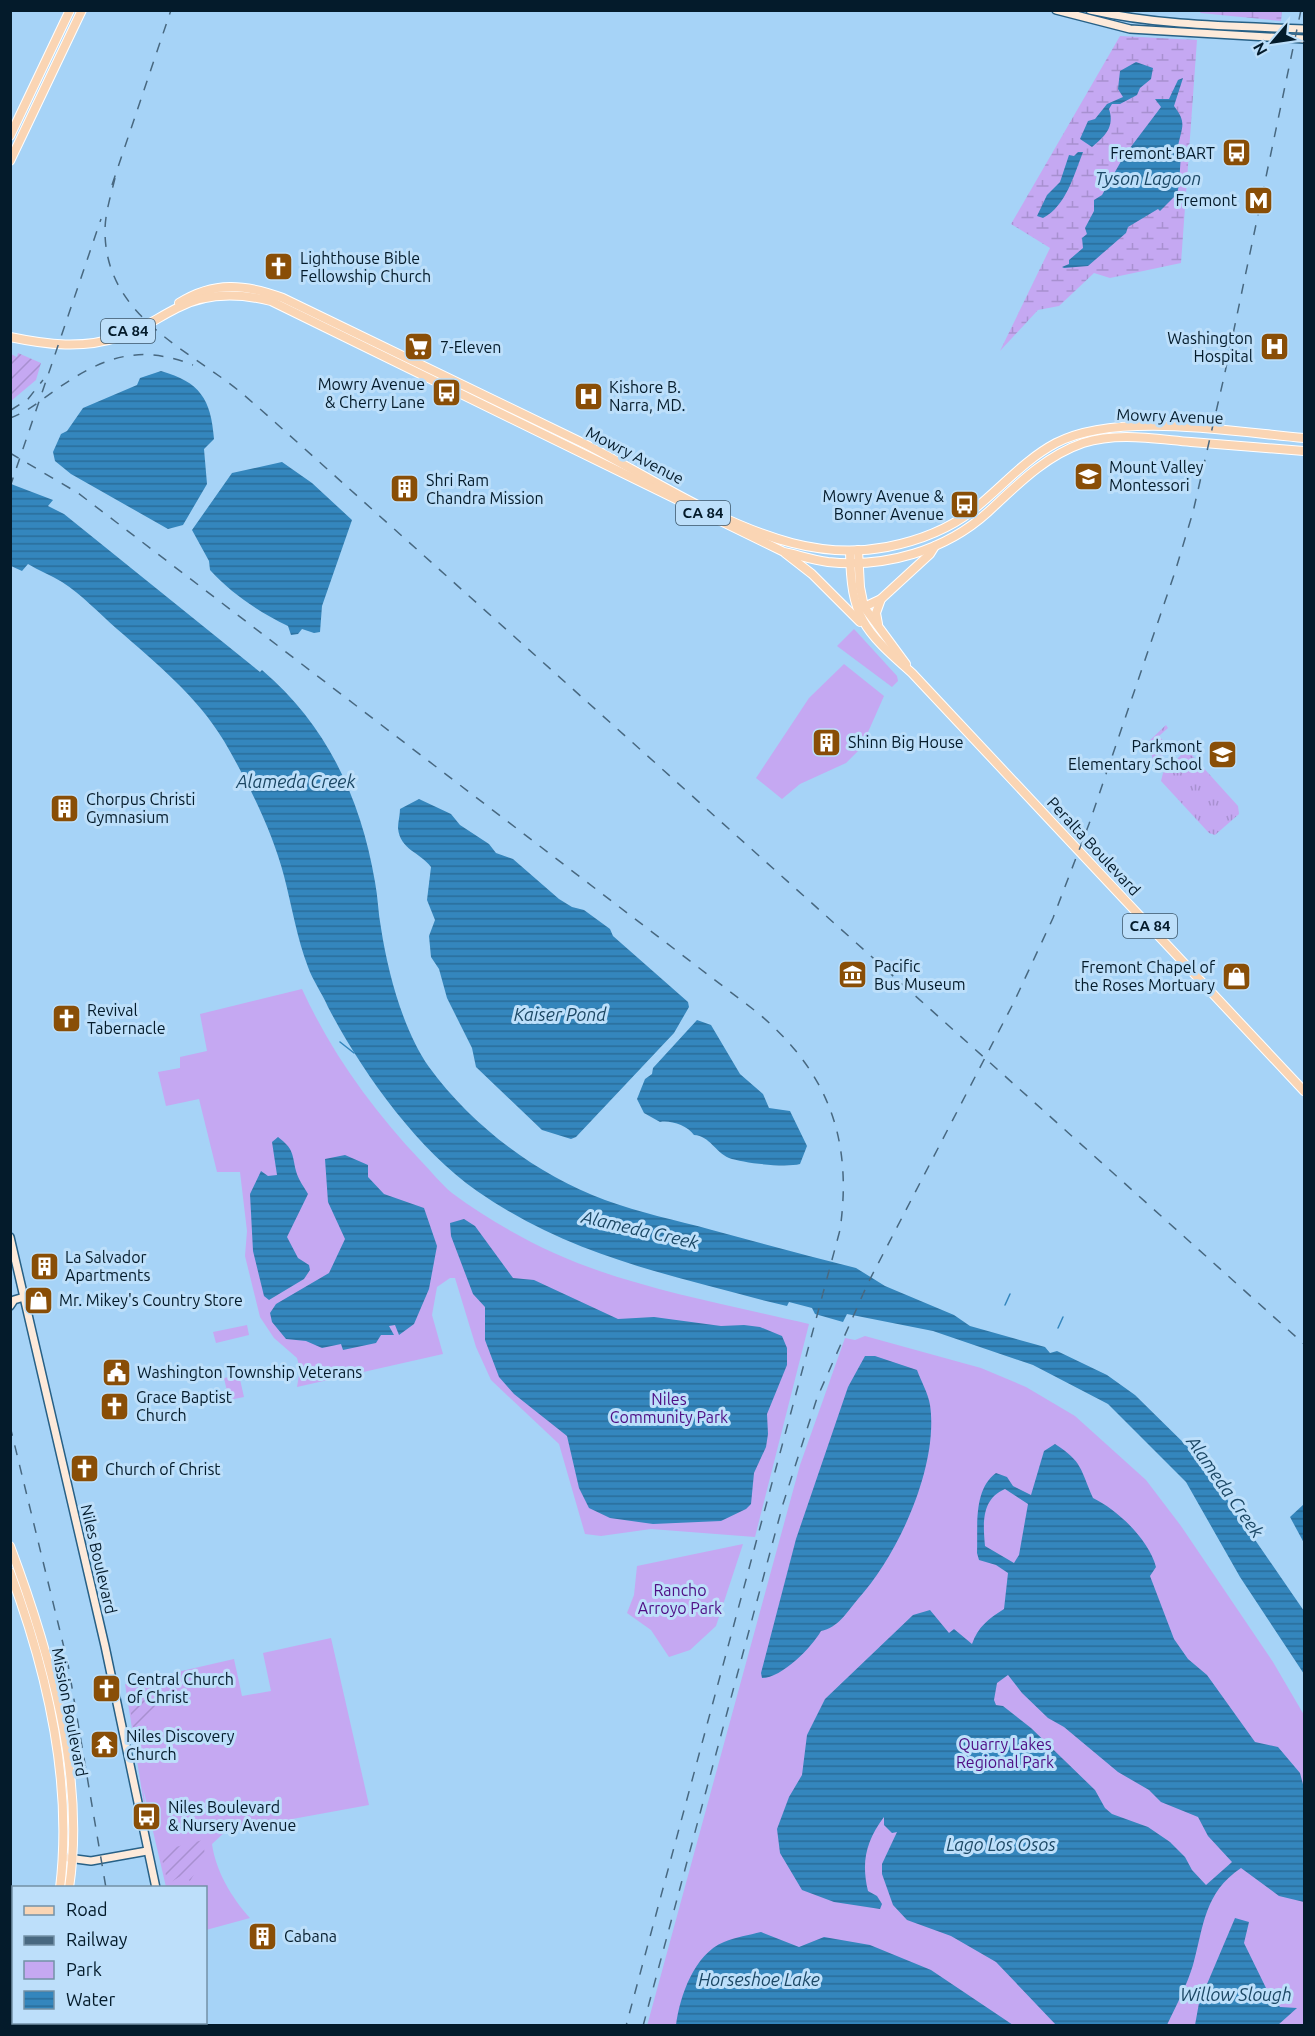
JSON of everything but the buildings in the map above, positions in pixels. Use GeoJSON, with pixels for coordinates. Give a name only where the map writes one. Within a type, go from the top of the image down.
{"type":"FeatureCollection","features":[{"type":"Feature","properties":{"kind":"main road"},"geometry":{"type":"LineString","coordinates":[[10,136],[70,10]]}},
{"type":"Feature","properties":{"kind":"main road"},"geometry":{"type":"LineString","coordinates":[[10,161],[82,10]]}},
{"type":"Feature","properties":{"kind":"main road"},"geometry":{"type":"LineString","coordinates":[[1056,10],[1130,29],[1305,39]]}},
{"type":"Feature","properties":{"kind":"main road"},"geometry":{"type":"LineString","coordinates":[[1090,10],[1129,19],[1172,23],[1305,29]]}},
{"type":"Feature","properties":{"kind":"main road"},"geometry":{"type":"LineString","coordinates":[[183,304],[199,296],[220,290],[222,287],[244,296]]}},
{"type":"Feature","properties":{"kind":"main road","name":"Mowry Avenue"},"geometry":{"type":"LineString","coordinates":[[25,340],[65,343],[110,337],[145,323],[204,289],[222,287],[259,290],[784,552],[818,560],[855,563],[891,560],[935,546],[979,519],[1050,459],[1084,443],[1117,437],[1135,437],[1305,451]]}},
{"type":"Feature","properties":{"kind":"main road","name":"Mowry Avenue"},"geometry":{"type":"LineString","coordinates":[[10,337],[56,346],[101,342],[139,329],[183,304],[209,297],[244,296],[271,301],[294,308],[586,445],[747,526],[817,549],[854,550],[895,545],[940,530],[974,509],[1039,453],[1058,442],[1088,431],[1136,425],[1305,438]]}},
{"type":"Feature","properties":{"kind":"main road","name":"Mowry Avenue"},"geometry":{"type":"LineString","coordinates":[[864,607],[881,599],[930,554],[935,546]]}},
{"type":"Feature","properties":{"kind":"main road","name":"Peralta Boulevard"},"geometry":{"type":"LineString","coordinates":[[854,550],[854,602],[865,628],[912,673],[1305,1091]]}},
{"type":"Feature","properties":{"kind":"main road"},"geometry":{"type":"LineString","coordinates":[[784,552],[818,578],[865,628]]}},
{"type":"Feature","properties":{"kind":"main road","name":"Peralta Boulevard"},"geometry":{"type":"LineString","coordinates":[[855,563],[864,607],[912,673]]}},
{"type":"Feature","properties":{"kind":"main road"},"geometry":{"type":"LineString","coordinates":[[880,632],[876,613],[881,599]]}},
{"type":"Feature","properties":{"kind":"main road"},"geometry":{"type":"LineString","coordinates":[[854,602],[864,607]]}},
{"type":"Feature","properties":{"kind":"main road","name":"Niles Boulevard"},"geometry":{"type":"LineString","coordinates":[[10,1237],[105,1646],[156,1886]]}},
{"type":"Feature","properties":{"kind":"main road"},"geometry":{"type":"LineString","coordinates":[[10,1306],[14,1300],[24,1297]]}},
{"type":"Feature","properties":{"kind":"main road","name":"Mission Boulevard"},"geometry":{"type":"LineString","coordinates":[[10,1546],[39,1627],[62,1727],[72,1811],[72,1859],[69,1886]]}},
{"type":"Feature","properties":{"kind":"main road","name":"Mission Boulevard"},"geometry":{"type":"LineString","coordinates":[[10,1572],[35,1648],[51,1720],[62,1792],[63,1858],[60,1886]]}},
{"type":"Feature","properties":{"kind":"main road"},"geometry":{"type":"LineString","coordinates":[[63,1858],[91,1861],[147,1851]]}},
{"type":"Feature","properties":{"kind":"green space"},"geometry":{"type":"Polygon","coordinates":[[[1202,10],[1282,11],[1281,21],[1200,13],[1202,10]]]}},
{"type":"Feature","properties":{"kind":"green space"},"geometry":{"type":"Polygon","coordinates":[[[1120,36],[1197,40],[1181,263],[1110,278],[1094,273],[1059,306],[1038,310],[1000,351],[1050,248],[1011,224],[1120,36]]]}},
{"type":"Feature","properties":{"kind":"green space"},"geometry":{"type":"Polygon","coordinates":[[[18,353],[41,363],[36,380],[11,401],[11,354],[17,357],[18,353]]]}},
{"type":"Feature","properties":{"kind":"green space"},"geometry":{"type":"Polygon","coordinates":[[[854,629],[897,676],[898,681],[892,687],[837,646],[854,629]]]}},
{"type":"Feature","properties":{"kind":"green space"},"geometry":{"type":"Polygon","coordinates":[[[844,664],[884,696],[861,748],[846,763],[800,784],[782,799],[756,778],[809,698],[844,664]]]}},
{"type":"Feature","properties":{"kind":"green space"},"geometry":{"type":"Polygon","coordinates":[[[1166,725],[1168,728],[1159,736],[1165,743],[1158,750],[1168,763],[1159,770],[1154,764],[1148,742],[1166,725]]]}},
{"type":"Feature","properties":{"kind":"green space"},"geometry":{"type":"Polygon","coordinates":[[[1182,754],[1191,754],[1238,806],[1239,814],[1215,835],[1209,833],[1161,781],[1163,773],[1182,754]]]}},
{"type":"Feature","properties":{"kind":"green space","name":"Niles Community Park"},"geometry":{"type":"Polygon","coordinates":[[[302,989],[326,1036],[370,1101],[444,1186],[476,1210],[541,1247],[614,1276],[679,1294],[809,1324],[755,1537],[651,1529],[601,1536],[585,1534],[559,1444],[491,1380],[476,1347],[455,1278],[450,1278],[437,1287],[432,1315],[443,1354],[297,1387],[300,1369],[297,1358],[274,1338],[260,1317],[245,1256],[247,1231],[240,1172],[217,1172],[199,1099],[166,1106],[158,1072],[180,1068],[180,1057],[207,1051],[200,1014],[302,989]]]}},
{"type":"Feature","properties":{"kind":"green space"},"geometry":{"type":"Polygon","coordinates":[[[247,1325],[249,1335],[216,1343],[213,1332],[247,1325]]]}},
{"type":"Feature","properties":{"kind":"green space","name":"Quarry Lakes Regional Park"},"geometry":{"type":"Polygon","coordinates":[[[865,1336],[981,1368],[1026,1387],[1075,1416],[1146,1480],[1181,1526],[1273,1662],[1304,1715],[1304,2025],[647,2026],[800,1465],[845,1338],[855,1340],[865,1336]]]}},
{"type":"Feature","properties":{"kind":"green space"},"geometry":{"type":"Polygon","coordinates":[[[239,1375],[244,1397],[229,1400],[224,1378],[239,1375]]]}},
{"type":"Feature","properties":{"kind":"green space","name":"Rancho Arroyo Park"},"geometry":{"type":"Polygon","coordinates":[[[743,1544],[716,1626],[690,1650],[669,1657],[651,1630],[627,1613],[634,1595],[637,1566],[743,1544]]]}},
{"type":"Feature","properties":{"kind":"green space"},"geometry":{"type":"Polygon","coordinates":[[[331,1638],[369,1805],[226,1831],[212,1844],[217,1865],[237,1902],[250,1918],[207,1930],[207,1886],[166,1886],[143,1788],[157,1886],[125,1684],[234,1659],[242,1696],[271,1691],[263,1653],[331,1638]]]}},
{"type":"Feature","properties":{"kind":"green space"},"geometry":{"type":"Polygon","coordinates":[[[158,1695],[159,1704],[148,1722],[145,1742],[136,1744],[129,1702],[158,1695]]]}},
{"type":"Feature","properties":{"kind":"green space"},"geometry":{"type":"Polygon","coordinates":[[[203,1840],[205,1856],[190,1881],[185,1877],[179,1877],[168,1884],[160,1851],[203,1840]]]}},
{"type":"Feature","properties":{"kind":"water"},"geometry":{"type":"Polygon","coordinates":[[[1136,62],[1153,68],[1151,79],[1140,88],[1137,95],[1120,104],[1112,104],[1109,109],[1111,121],[1108,131],[1092,147],[1080,139],[1088,121],[1095,119],[1107,104],[1123,97],[1118,89],[1120,71],[1136,62]]]}},
{"type":"Feature","properties":{"kind":"water","name":"Tyson Lagoon"},"geometry":{"type":"Polygon","coordinates":[[[1183,78],[1174,106],[1182,121],[1178,146],[1181,153],[1177,194],[1160,211],[1158,209],[1128,227],[1126,233],[1088,266],[1062,267],[1069,264],[1069,260],[1083,248],[1082,238],[1087,234],[1085,228],[1094,211],[1094,200],[1102,195],[1124,156],[1161,107],[1155,99],[1169,99],[1178,80],[1183,78]]]}},
{"type":"Feature","properties":{"kind":"water"},"geometry":{"type":"Polygon","coordinates":[[[1078,152],[1083,152],[1058,206],[1043,218],[1037,216],[1047,195],[1060,182],[1069,155],[1074,156],[1078,152]]]}},
{"type":"Feature","properties":{"kind":"water"},"geometry":{"type":"Polygon","coordinates":[[[161,371],[185,381],[201,394],[210,413],[214,439],[204,449],[207,484],[183,525],[168,529],[71,474],[55,461],[53,452],[61,434],[67,431],[83,408],[137,385],[140,378],[161,371]]]}},
{"type":"Feature","properties":{"kind":"water"},"geometry":{"type":"Polygon","coordinates":[[[282,462],[312,483],[352,520],[322,606],[320,632],[314,633],[302,629],[298,634],[291,635],[288,626],[237,595],[210,570],[209,561],[192,530],[232,473],[282,462]]]}},
{"type":"Feature","properties":{"kind":"water","name":"Alameda Creek"},"geometry":{"type":"Polygon","coordinates":[[[11,484],[53,500],[48,506],[64,514],[260,672],[262,670],[285,691],[323,739],[338,766],[361,822],[375,882],[388,964],[404,1019],[429,1067],[465,1109],[508,1146],[555,1177],[580,1190],[645,1213],[856,1268],[885,1286],[954,1315],[970,1326],[1045,1347],[1050,1353],[1057,1351],[1107,1375],[1135,1395],[1198,1457],[1304,1611],[1304,1674],[1240,1577],[1186,1482],[1108,1404],[1033,1365],[933,1331],[847,1314],[843,1322],[815,1314],[812,1308],[789,1302],[787,1306],[766,1301],[652,1271],[616,1259],[546,1231],[511,1213],[454,1173],[412,1131],[392,1107],[357,1057],[328,1007],[304,956],[284,876],[267,825],[242,773],[213,725],[175,681],[76,593],[58,580],[28,564],[22,571],[11,566],[11,484]]]}},
{"type":"Feature","properties":{"kind":"water","name":"Kaiser Pond"},"geometry":{"type":"Polygon","coordinates":[[[419,799],[451,814],[460,825],[489,844],[496,853],[513,859],[559,899],[572,907],[584,910],[610,929],[613,936],[688,1002],[689,1007],[674,1033],[576,1137],[571,1139],[542,1130],[476,1067],[472,1048],[447,998],[439,969],[431,957],[429,936],[435,920],[427,900],[431,867],[406,846],[398,828],[400,809],[419,799]]]}},
{"type":"Feature","properties":{"kind":"water"},"geometry":{"type":"Polygon","coordinates":[[[697,1020],[711,1025],[740,1074],[763,1094],[769,1108],[790,1111],[807,1146],[800,1164],[764,1164],[729,1158],[704,1138],[694,1135],[683,1126],[660,1122],[644,1113],[637,1099],[645,1079],[652,1074],[653,1068],[697,1020]]]}},
{"type":"Feature","properties":{"kind":"water"},"geometry":{"type":"Polygon","coordinates":[[[278,1137],[290,1149],[297,1174],[308,1194],[287,1237],[298,1258],[309,1265],[310,1270],[304,1279],[269,1300],[264,1296],[253,1251],[250,1194],[261,1171],[268,1176],[277,1175],[272,1142],[278,1137]]]}},
{"type":"Feature","properties":{"kind":"water"},"geometry":{"type":"Polygon","coordinates":[[[345,1155],[368,1165],[368,1177],[384,1194],[424,1208],[437,1246],[429,1289],[414,1324],[399,1335],[395,1325],[389,1326],[394,1335],[381,1335],[376,1343],[343,1350],[341,1344],[322,1348],[306,1341],[286,1339],[272,1322],[270,1313],[276,1304],[329,1273],[345,1239],[328,1202],[325,1159],[345,1155]]]}},
{"type":"Feature","properties":{"kind":"water"},"geometry":{"type":"Polygon","coordinates":[[[464,1219],[475,1226],[513,1278],[534,1280],[618,1319],[654,1317],[721,1326],[744,1325],[760,1327],[782,1336],[787,1348],[787,1365],[767,1414],[766,1447],[754,1473],[751,1504],[746,1509],[721,1521],[653,1524],[610,1518],[589,1508],[579,1488],[567,1436],[514,1394],[499,1377],[485,1340],[485,1307],[473,1294],[451,1236],[450,1223],[464,1219]]]}},
{"type":"Feature","properties":{"kind":"water"},"geometry":{"type":"Polygon","coordinates":[[[865,1356],[875,1356],[917,1370],[930,1405],[931,1429],[922,1482],[901,1534],[873,1581],[846,1614],[832,1627],[821,1631],[796,1660],[778,1673],[762,1678],[761,1673],[796,1539],[848,1387],[865,1356]]]}},
{"type":"Feature","properties":{"kind":"water","name":"Lago Los Osos"},"geometry":{"type":"Polygon","coordinates":[[[1055,1444],[1071,1456],[1080,1467],[1093,1498],[1122,1518],[1140,1536],[1156,1567],[1150,1576],[1174,1639],[1188,1659],[1207,1675],[1255,1742],[1278,1747],[1300,1773],[1304,1788],[1304,1902],[1279,1896],[1241,1868],[1229,1878],[1212,1899],[1203,1923],[1191,1973],[1167,2025],[1056,2025],[996,1962],[951,1936],[907,1920],[893,1905],[882,1874],[882,1864],[897,1832],[892,1833],[884,1825],[884,1817],[869,1843],[865,1861],[868,1891],[877,1896],[882,1904],[880,1909],[834,1902],[802,1890],[780,1853],[777,1829],[789,1797],[802,1775],[807,1735],[825,1699],[913,1615],[930,1610],[949,1633],[954,1629],[972,1644],[984,1624],[1004,1609],[1008,1573],[996,1565],[979,1560],[977,1553],[977,1520],[980,1499],[983,1489],[996,1473],[1007,1477],[1013,1486],[1031,1495],[1044,1451],[1055,1444]],[[1005,1489],[991,1499],[985,1513],[985,1546],[1014,1563],[1019,1555],[1028,1504],[1005,1489]],[[1008,1675],[997,1683],[994,1700],[996,1705],[1003,1706],[1031,1728],[1095,1790],[1105,1808],[1112,1814],[1148,1827],[1170,1842],[1185,1857],[1192,1870],[1206,1885],[1232,1862],[1208,1836],[1198,1817],[1161,1802],[1149,1790],[1118,1772],[1064,1727],[1048,1718],[1022,1693],[1008,1675]]]}},
{"type":"Feature","properties":{"kind":"water"},"geometry":{"type":"Polygon","coordinates":[[[1304,1504],[1304,1543],[1290,1517],[1304,1504]]]}},
{"type":"Feature","properties":{"kind":"water","name":"Willow Slough"},"geometry":{"type":"Polygon","coordinates":[[[1235,1918],[1249,1922],[1244,1943],[1266,1988],[1280,2007],[1297,2008],[1278,2025],[1195,2025],[1199,2003],[1235,1918]]]}},
{"type":"Feature","properties":{"kind":"water","name":"Horseshoe Lake"},"geometry":{"type":"Polygon","coordinates":[[[761,1932],[799,1947],[824,1937],[870,1945],[931,1970],[1013,2025],[676,2025],[685,1989],[704,1956],[724,1942],[761,1932]]]}},
{"type":"Feature","properties":{"kind":"waterway"},"geometry":{"type":"LineString","coordinates":[[340,1042],[354,1053]]}},
{"type":"Feature","properties":{"kind":"waterway"},"geometry":{"type":"LineString","coordinates":[[1005,1305],[1010,1294]]}},
{"type":"Feature","properties":{"kind":"waterway"},"geometry":{"type":"LineString","coordinates":[[1058,1328],[1063,1317]]}},
{"type":"Feature","properties":{"kind":"railway"},"geometry":{"type":"LineString","coordinates":[[112,185],[171,10]]}},
{"type":"Feature","properties":{"kind":"railway"},"geometry":{"type":"LineString","coordinates":[[643,2026],[783,1504],[817,1398],[868,1283],[1014,1002],[1053,918],[1089,824],[1175,572],[1193,512],[1224,377],[1301,10]]}},
{"type":"Feature","properties":{"kind":"railway"},"geometry":{"type":"LineString","coordinates":[[115,178],[105,224],[108,257],[116,280],[128,300],[144,318],[162,335],[234,387],[268,416],[1304,1344]]}},
{"type":"Feature","properties":{"kind":"railway"},"geometry":{"type":"LineString","coordinates":[[10,487],[101,219]]}},
{"type":"Feature","properties":{"kind":"railway"},"geometry":{"type":"LineString","coordinates":[[10,418],[88,370],[120,357],[154,355],[173,358],[193,365]]}},
{"type":"Feature","properties":{"kind":"railway"},"geometry":{"type":"LineString","coordinates":[[11,410],[28,399],[43,380]]}},
{"type":"Feature","properties":{"kind":"railway"},"geometry":{"type":"LineString","coordinates":[[10,453],[78,493],[758,1013],[802,1059],[818,1084],[830,1110],[843,1166],[840,1230],[626,2026]]}},
{"type":"Feature","properties":{"kind":"railway"},"geometry":{"type":"LineString","coordinates":[[10,1426],[68,1664],[106,1886]]}},
{"type":"Feature","properties":{"kind":"place","name":"Fremont BART"},"geometry":{"type":"Point","coordinates":[1236,153]}},
{"type":"Feature","properties":{"kind":"place","name":"Fremont"},"geometry":{"type":"Point","coordinates":[1258,200]}},
{"type":"Feature","properties":{"kind":"place","name":"Lighthouse Bible Fellowship Church"},"geometry":{"type":"Point","coordinates":[279,267]}},
{"type":"Feature","properties":{"kind":"place","name":"7-Eleven"},"geometry":{"type":"Point","coordinates":[419,347]}},
{"type":"Feature","properties":{"kind":"place","name":"Washington Hospital"},"geometry":{"type":"Point","coordinates":[1274,347]}},
{"type":"Feature","properties":{"kind":"place","name":"Mowry Avenue & Cherry Lane"},"geometry":{"type":"Point","coordinates":[446,393]}},
{"type":"Feature","properties":{"kind":"place","name":"Kishore B. Narra, MD."},"geometry":{"type":"Point","coordinates":[588,396]}},
{"type":"Feature","properties":{"kind":"place","name":"Mount Valley Montessori"},"geometry":{"type":"Point","coordinates":[1088,476]}},
{"type":"Feature","properties":{"kind":"place","name":"Shri Ram Chandra Mission"},"geometry":{"type":"Point","coordinates":[405,489]}},
{"type":"Feature","properties":{"kind":"place","name":"Mowry Avenue & Bonner Avenue"},"geometry":{"type":"Point","coordinates":[965,505]}},
{"type":"Feature","properties":{"kind":"place","name":"Shinn Big House"},"geometry":{"type":"Point","coordinates":[827,742]}},
{"type":"Feature","properties":{"kind":"place","name":"Parkmont Elementary School"},"geometry":{"type":"Point","coordinates":[1223,755]}},
{"type":"Feature","properties":{"kind":"place","name":"Chorpus Christi Gymnasium"},"geometry":{"type":"Point","coordinates":[65,808]}},
{"type":"Feature","properties":{"kind":"place","name":"Pacific Bus Museum"},"geometry":{"type":"Point","coordinates":[853,975]}},
{"type":"Feature","properties":{"kind":"place","name":"Fremont Chapel of the Roses Mortuary"},"geometry":{"type":"Point","coordinates":[1236,976]}},
{"type":"Feature","properties":{"kind":"place","name":"Revival Tabernacle"},"geometry":{"type":"Point","coordinates":[66,1019]}},
{"type":"Feature","properties":{"kind":"place","name":"La Salvador Apartments"},"geometry":{"type":"Point","coordinates":[44,1266]}},
{"type":"Feature","properties":{"kind":"place","name":"Mr. Mikey's Country Store"},"geometry":{"type":"Point","coordinates":[38,1300]}},
{"type":"Feature","properties":{"kind":"place","name":"Washington Township Veterans"},"geometry":{"type":"Point","coordinates":[116,1372]}},
{"type":"Feature","properties":{"kind":"place","name":"Grace Baptist Church"},"geometry":{"type":"Point","coordinates":[115,1406]}},
{"type":"Feature","properties":{"kind":"place","name":"Church of Christ"},"geometry":{"type":"Point","coordinates":[84,1469]}},
{"type":"Feature","properties":{"kind":"place","name":"Central Church of Christ"},"geometry":{"type":"Point","coordinates":[106,1688]}},
{"type":"Feature","properties":{"kind":"place","name":"Niles Discovery Church"},"geometry":{"type":"Point","coordinates":[105,1745]}},
{"type":"Feature","properties":{"kind":"place","name":"Niles Boulevard & Nursery Avenue"},"geometry":{"type":"Point","coordinates":[147,1816]}},
{"type":"Feature","properties":{"kind":"place","name":"Cabana"},"geometry":{"type":"Point","coordinates":[263,1936]}}]}
